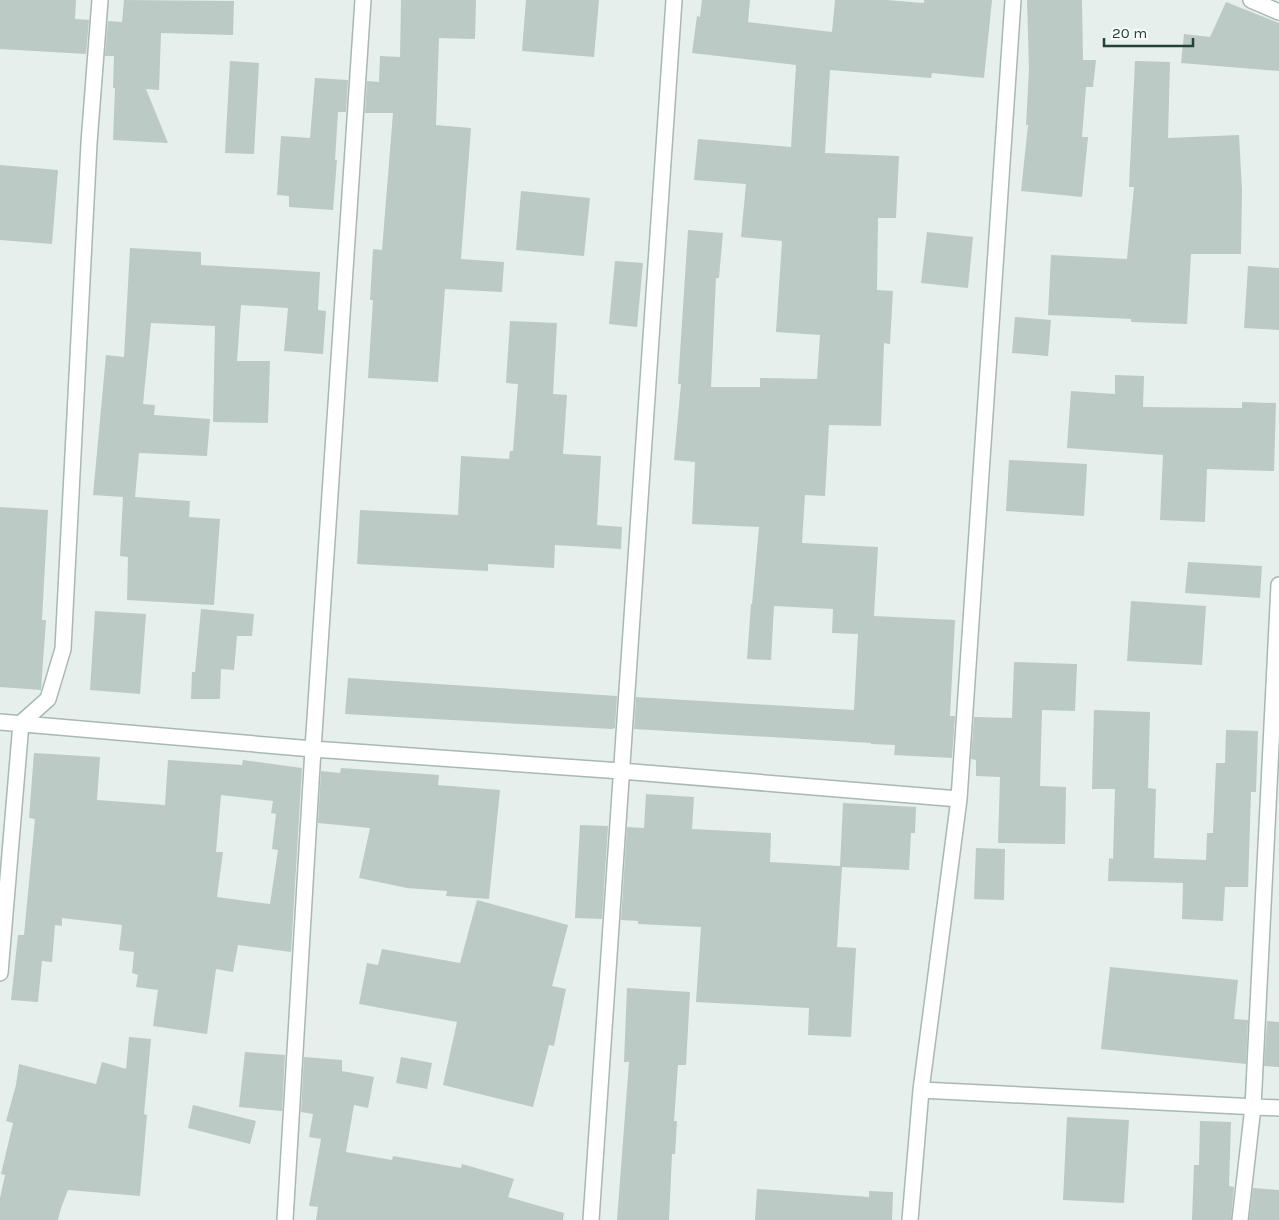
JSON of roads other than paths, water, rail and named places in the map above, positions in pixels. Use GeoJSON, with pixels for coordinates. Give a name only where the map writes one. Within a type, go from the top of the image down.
{"type":"FeatureCollection","features":[{"type":"Feature","properties":{"kind":"street"},"geometry":{"type":"LineString","coordinates":[[0,973],[21,723],[48,700],[63,649],[89,143],[100,0]]}},
{"type":"Feature","properties":{"kind":"street"},"geometry":{"type":"LineString","coordinates":[[285,1220],[363,0]]}},
{"type":"Feature","properties":{"kind":"street"},"geometry":{"type":"LineString","coordinates":[[590,1220],[674,0]]}},
{"type":"Feature","properties":{"kind":"street"},"geometry":{"type":"LineString","coordinates":[[910,1220],[921,1090],[959,798],[1013,0]]}},
{"type":"Feature","properties":{"kind":"street"},"geometry":{"type":"LineString","coordinates":[[1251,0],[1279,12]]}},
{"type":"Feature","properties":{"kind":"street"},"geometry":{"type":"LineString","coordinates":[[1240,1220],[1253,1107],[1279,585]]}},
{"type":"Feature","properties":{"kind":"street"},"geometry":{"type":"LineString","coordinates":[[0,722],[314,749],[959,798]]}},
{"type":"Feature","properties":{"kind":"street"},"geometry":{"type":"LineString","coordinates":[[921,1090],[1279,1108]]}}]}
